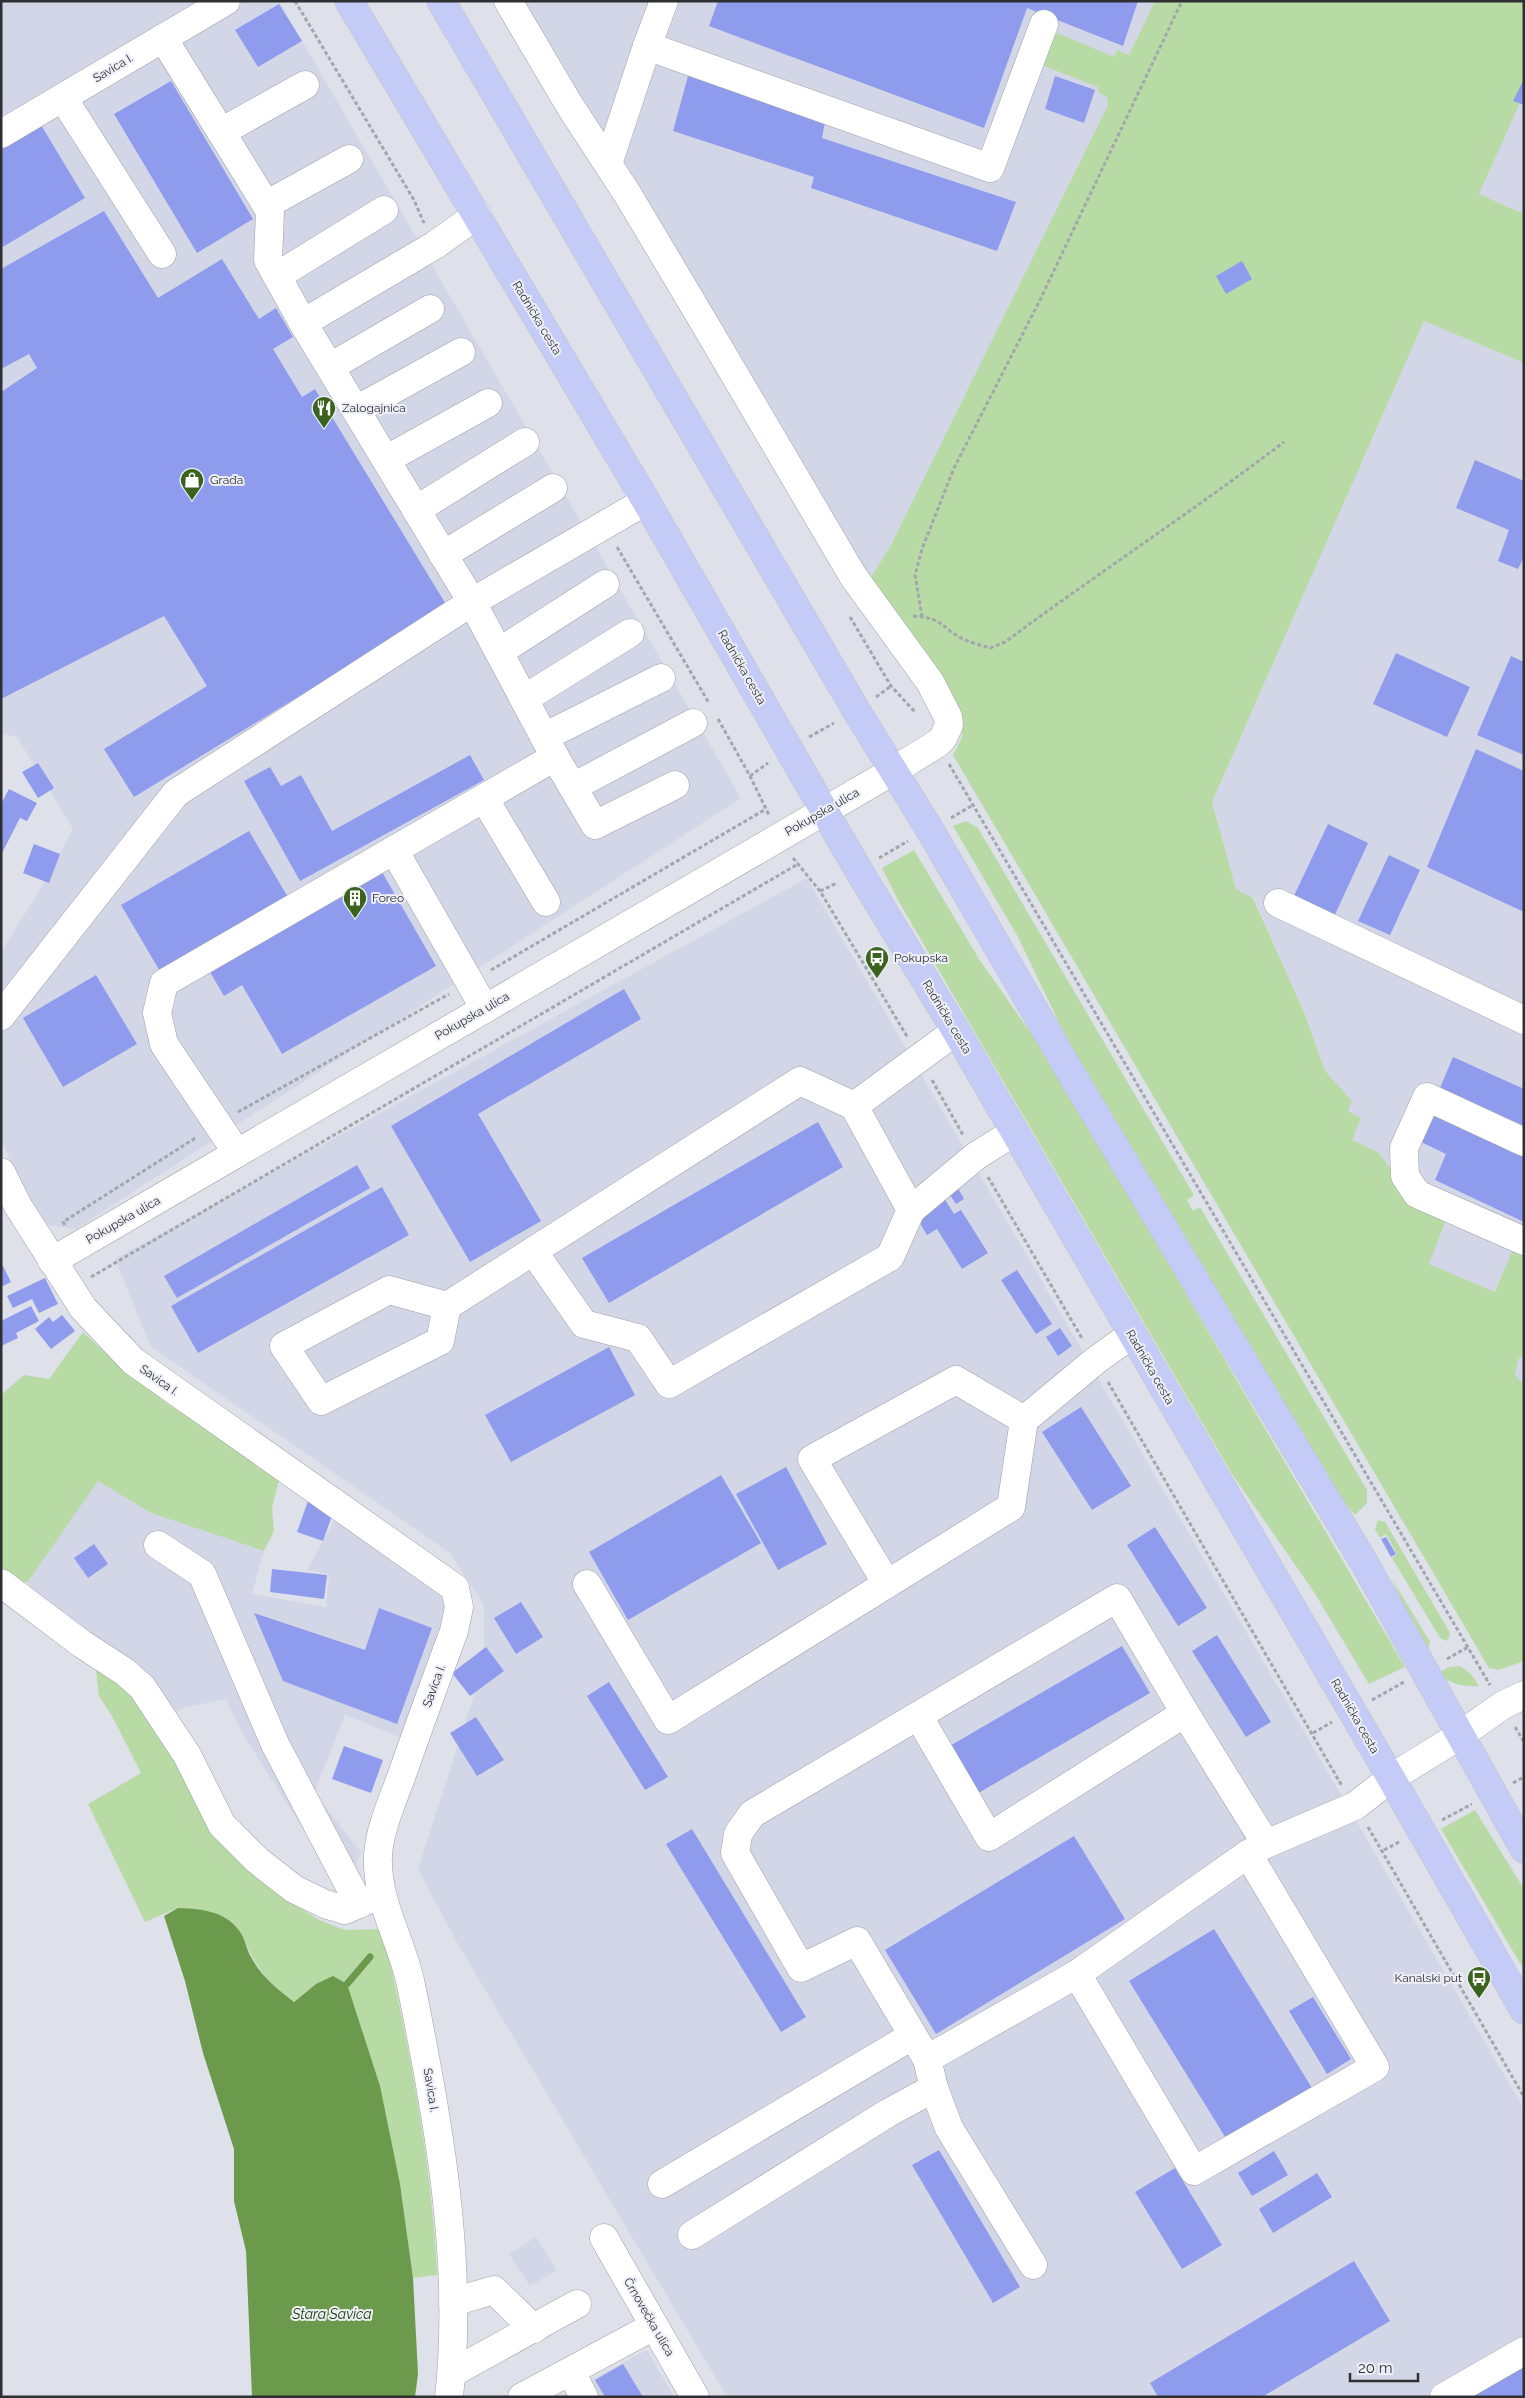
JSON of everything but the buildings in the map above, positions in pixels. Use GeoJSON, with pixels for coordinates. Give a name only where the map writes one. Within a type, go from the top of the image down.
{"type":"FeatureCollection","features":[{"type":"Feature","properties":{"kind":"main road","name":"Radnička cesta"},"geometry":{"type":"LineString","coordinates":[[349,1],[646,501],[956,1031],[1524,2010]]}},
{"type":"Feature","properties":{"kind":"main road"},"geometry":{"type":"LineString","coordinates":[[441,1],[893,771],[1365,1564],[1459,1736],[1524,1849]]}},
{"type":"Feature","properties":{"kind":"street","name":"Savica I."},"geometry":{"type":"LineString","coordinates":[[1,134],[226,1]]}},
{"type":"Feature","properties":{"kind":"street","name":"Pokupska ulica"},"geometry":{"type":"LineString","coordinates":[[63,1255],[893,771],[943,738],[949,725],[944,706],[912,656],[853,576],[706,326],[608,164],[570,106],[508,1]]}},
{"type":"Feature","properties":{"kind":"street"},"geometry":{"type":"LineString","coordinates":[[608,164],[664,1]]}},
{"type":"Feature","properties":{"kind":"street"},"geometry":{"type":"LineString","coordinates":[[648,46],[990,168],[1044,24]]}},
{"type":"Feature","properties":{"kind":"street"},"geometry":{"type":"LineString","coordinates":[[163,38],[270,212],[268,260],[303,324],[472,602],[550,747],[595,825],[675,785]]}},
{"type":"Feature","properties":{"kind":"street"},"geometry":{"type":"LineString","coordinates":[[221,132],[305,85]]}},
{"type":"Feature","properties":{"kind":"street"},"geometry":{"type":"LineString","coordinates":[[63,98],[162,254]]}},
{"type":"Feature","properties":{"kind":"street"},"geometry":{"type":"LineString","coordinates":[[266,205],[349,159]]}},
{"type":"Feature","properties":{"kind":"street"},"geometry":{"type":"LineString","coordinates":[[277,276],[384,210]]}},
{"type":"Feature","properties":{"kind":"street"},"geometry":{"type":"LineString","coordinates":[[303,324],[436,245],[477,215]]}},
{"type":"Feature","properties":{"kind":"street"},"geometry":{"type":"LineString","coordinates":[[330,367],[430,309]]}},
{"type":"Feature","properties":{"kind":"street"},"geometry":{"type":"LineString","coordinates":[[356,410],[461,352]]}},
{"type":"Feature","properties":{"kind":"street"},"geometry":{"type":"LineString","coordinates":[[386,460],[488,403]]}},
{"type":"Feature","properties":{"kind":"street"},"geometry":{"type":"LineString","coordinates":[[416,510],[524,442]]}},
{"type":"Feature","properties":{"kind":"street"},"geometry":{"type":"LineString","coordinates":[[443,555],[553,488]]}},
{"type":"Feature","properties":{"kind":"street"},"geometry":{"type":"LineString","coordinates":[[1,1016],[176,793],[472,602],[646,501]]}},
{"type":"Feature","properties":{"kind":"street"},"geometry":{"type":"LineString","coordinates":[[499,652],[605,584]]}},
{"type":"Feature","properties":{"kind":"street"},"geometry":{"type":"LineString","coordinates":[[524,699],[630,633]]}},
{"type":"Feature","properties":{"kind":"street"},"geometry":{"type":"LineString","coordinates":[[238,1153],[164,1044],[157,1013],[164,983],[484,798],[550,747],[661,678]]}},
{"type":"Feature","properties":{"kind":"street"},"geometry":{"type":"LineString","coordinates":[[573,787],[706,715]]}},
{"type":"Feature","properties":{"kind":"street"},"geometry":{"type":"LineString","coordinates":[[484,798],[546,902]]}},
{"type":"Feature","properties":{"kind":"street"},"geometry":{"type":"LineString","coordinates":[[394,850],[485,1009]]}},
{"type":"Feature","properties":{"kind":"street"},"geometry":{"type":"LineString","coordinates":[[1278,903],[1524,1020]]}},
{"type":"Feature","properties":{"kind":"street"},"geometry":{"type":"LineString","coordinates":[[854,1106],[956,1031]]}},
{"type":"Feature","properties":{"kind":"street"},"geometry":{"type":"LineString","coordinates":[[447,1306],[389,1290],[284,1346],[321,1402],[440,1340],[447,1306],[800,1081],[854,1106],[911,1210]]}},
{"type":"Feature","properties":{"kind":"street"},"geometry":{"type":"LineString","coordinates":[[1524,1142],[1427,1097],[1404,1148],[1403,1162],[1406,1176],[1417,1194],[1524,1241]]}},
{"type":"Feature","properties":{"kind":"street"},"geometry":{"type":"LineString","coordinates":[[534,1251],[584,1324],[638,1338],[669,1384],[890,1257],[911,1210],[976,1156],[1014,1132]]}},
{"type":"Feature","properties":{"kind":"street","name":"Savica I."},"geometry":{"type":"LineString","coordinates":[[1,1172],[63,1255],[83,1308],[133,1361],[455,1588],[459,1606],[454,1631],[389,1809],[370,1899],[410,1982],[431,2088],[452,2244],[451,2385]]}},
{"type":"Feature","properties":{"kind":"street"},"geometry":{"type":"LineString","coordinates":[[587,1584],[668,1720],[1011,1507],[1024,1420],[1095,1361],[1131,1335]]}},
{"type":"Feature","properties":{"kind":"street"},"geometry":{"type":"LineString","coordinates":[[887,1584],[812,1459],[956,1380],[1024,1420]]}},
{"type":"Feature","properties":{"kind":"street"},"geometry":{"type":"LineString","coordinates":[[1,1583],[82,1644],[125,1672],[142,1687],[187,1754],[222,1825],[257,1860],[294,1890],[325,1904],[344,1910],[370,1899],[275,1744],[202,1574],[158,1545]]}},
{"type":"Feature","properties":{"kind":"street"},"geometry":{"type":"LineString","coordinates":[[1033,2265],[949,2128],[934,2088],[927,2059],[857,1941],[802,1968],[735,1853],[738,1834],[752,1814],[1117,1598],[1184,1713],[1375,2067],[1194,2170],[1077,1974]]}},
{"type":"Feature","properties":{"kind":"street"},"geometry":{"type":"LineString","coordinates":[[927,2059],[1077,1974],[1257,1849],[1354,1806],[1391,1778],[1459,1736],[1503,1705],[1524,1695]]}},
{"type":"Feature","properties":{"kind":"street"},"geometry":{"type":"LineString","coordinates":[[919,1716],[989,1837],[1184,1713]]}},
{"type":"Feature","properties":{"kind":"street"},"geometry":{"type":"LineString","coordinates":[[662,2184],[912,2036]]}},
{"type":"Feature","properties":{"kind":"street"},"geometry":{"type":"LineString","coordinates":[[692,2235],[888,2113],[934,2088]]}},
{"type":"Feature","properties":{"kind":"street","name":"Črnovečka ulica"},"geometry":{"type":"LineString","coordinates":[[604,2238],[695,2397]]}},
{"type":"Feature","properties":{"kind":"street"},"geometry":{"type":"LineString","coordinates":[[453,2302],[494,2290],[534,2329]]}},
{"type":"Feature","properties":{"kind":"street"},"geometry":{"type":"LineString","coordinates":[[451,2385],[534,2329],[577,2304]]}},
{"type":"Feature","properties":{"kind":"street"},"geometry":{"type":"LineString","coordinates":[[522,2397],[654,2326]]}},
{"type":"Feature","properties":{"kind":"street"},"geometry":{"type":"LineString","coordinates":[[1444,2397],[1524,2351]]}},
{"type":"Feature","properties":{"kind":"street"},"geometry":{"type":"LineString","coordinates":[[570,2372],[584,2397]]}},
{"type":"Feature","properties":{"kind":"path"},"geometry":{"type":"LineString","coordinates":[[295,1],[414,200],[436,245]]}},
{"type":"Feature","properties":{"kind":"path"},"geometry":{"type":"LineString","coordinates":[[922,617],[915,575],[922,549],[954,468],[1039,302],[1182,1]]}},
{"type":"Feature","properties":{"kind":"path"},"geometry":{"type":"LineString","coordinates":[[906,616],[922,617],[941,622],[963,639],[990,648],[1005,642],[1093,577],[1230,483],[1284,442]]}},
{"type":"Feature","properties":{"kind":"path"},"geometry":{"type":"LineString","coordinates":[[601,526],[627,561],[706,715],[750,776],[771,820]]}},
{"type":"Feature","properties":{"kind":"path"},"geometry":{"type":"LineString","coordinates":[[810,736],[839,720]]}},
{"type":"Feature","properties":{"kind":"path"},"geometry":{"type":"LineString","coordinates":[[750,776],[773,759]]}},
{"type":"Feature","properties":{"kind":"path"},"geometry":{"type":"LineString","coordinates":[[948,762],[1490,1685]]}},
{"type":"Feature","properties":{"kind":"path"},"geometry":{"type":"LineString","coordinates":[[950,819],[973,804]]}},
{"type":"Feature","properties":{"kind":"path"},"geometry":{"type":"LineString","coordinates":[[766,809],[470,982],[218,1124],[63,1222],[63,1255],[92,1278],[109,1265],[798,864]]}},
{"type":"Feature","properties":{"kind":"path"},"geometry":{"type":"LineString","coordinates":[[876,860],[911,840]]}},
{"type":"Feature","properties":{"kind":"path"},"geometry":{"type":"LineString","coordinates":[[790,854],[820,891],[919,1057],[1312,1733],[1339,1783]]}},
{"type":"Feature","properties":{"kind":"path"},"geometry":{"type":"LineString","coordinates":[[820,891],[843,881]]}},
{"type":"Feature","properties":{"kind":"path"},"geometry":{"type":"LineString","coordinates":[[1439,1663],[1468,1647]]}},
{"type":"Feature","properties":{"kind":"path"},"geometry":{"type":"LineString","coordinates":[[1378,1697],[1412,1678]]}},
{"type":"Feature","properties":{"kind":"path"},"geometry":{"type":"LineString","coordinates":[[1511,1720],[1524,1742]]}},
{"type":"Feature","properties":{"kind":"path"},"geometry":{"type":"LineString","coordinates":[[1312,1733],[1334,1721]]}},
{"type":"Feature","properties":{"kind":"path"},"geometry":{"type":"LineString","coordinates":[[1518,1780],[1524,1777]]}},
{"type":"Feature","properties":{"kind":"path"},"geometry":{"type":"LineString","coordinates":[[1441,1820],[1475,1803]]}},
{"type":"Feature","properties":{"kind":"path"},"geometry":{"type":"LineString","coordinates":[[1365,1821],[1384,1850],[1524,2097]]}},
{"type":"Feature","properties":{"kind":"path"},"geometry":{"type":"LineString","coordinates":[[1384,1850],[1403,1840]]}},
{"type":"Feature","properties":{"kind":"shaded area"},"geometry":{"type":"Polygon","coordinates":[[[1,1],[279,1],[741,798],[76,1229],[45,1225],[35,1215],[1,1139],[1,952],[41,888],[73,829],[17,737],[1,733],[1,1]]]}},
{"type":"Feature","properties":{"kind":"shaded area"},"geometry":{"type":"Polygon","coordinates":[[[513,1],[1155,1],[1129,55],[1114,57],[1055,32],[1039,64],[1098,87],[1107,97],[1108,105],[890,547],[868,582],[513,1]]]}},
{"type":"Feature","properties":{"kind":"shaded area"},"geometry":{"type":"Polygon","coordinates":[[[1155,1],[1524,1],[1524,94],[1479,194],[1524,214],[1524,363],[1424,321],[1212,802],[1236,889],[1253,898],[1304,1012],[1325,1071],[1352,1101],[1348,1111],[1361,1118],[1352,1140],[1378,1152],[1411,1196],[1447,1217],[1429,1264],[1495,1292],[1513,1249],[1524,1253],[1524,1356],[1519,1358],[1515,1375],[1524,1385],[1524,1661],[1499,1670],[1489,1668],[953,755],[962,737],[962,717],[930,661],[868,582],[890,547],[1108,105],[1107,97],[1099,93],[1098,87],[1039,64],[1055,32],[1114,57],[1117,50],[1129,55],[1155,1]]]}},
{"type":"Feature","properties":{"kind":"shaded area"},"geometry":{"type":"Polygon","coordinates":[[[1524,94],[1524,214],[1479,194],[1524,94]]]}},
{"type":"Feature","properties":{"kind":"shaded area"},"geometry":{"type":"Polygon","coordinates":[[[1424,321],[1524,363],[1524,1253],[1513,1249],[1495,1292],[1429,1264],[1411,1196],[1378,1152],[1352,1140],[1348,1111],[1351,1101],[1325,1071],[1304,1012],[1254,898],[1236,889],[1212,802],[1424,321]]]}},
{"type":"Feature","properties":{"kind":"shaded area"},"geometry":{"type":"Polygon","coordinates":[[[966,821],[978,828],[1194,1195],[1187,1200],[1193,1211],[1200,1207],[1367,1490],[1367,1503],[1355,1515],[1330,1486],[1092,1086],[1064,1033],[1018,937],[953,826],[966,821]]]}},
{"type":"Feature","properties":{"kind":"shaded area"},"geometry":{"type":"Polygon","coordinates":[[[914,850],[979,959],[1044,1052],[1405,1667],[1369,1684],[1314,1592],[1232,1474],[899,902],[882,868],[914,850]]]}},
{"type":"Feature","properties":{"kind":"shaded area"},"geometry":{"type":"Polygon","coordinates":[[[807,878],[1524,2109],[1524,2397],[727,2397],[455,1939],[418,1869],[484,1664],[484,1605],[450,1553],[150,1346],[115,1259],[807,878]]]}},
{"type":"Feature","properties":{"kind":"shaded area"},"geometry":{"type":"Polygon","coordinates":[[[83,1332],[120,1367],[169,1405],[280,1476],[272,1508],[274,1531],[264,1551],[151,1513],[98,1481],[28,1582],[18,1582],[1,1568],[1,1395],[24,1375],[49,1379],[83,1332]]]}},
{"type":"Feature","properties":{"kind":"shaded area"},"geometry":{"type":"Polygon","coordinates":[[[1524,1356],[1524,1385],[1515,1375],[1519,1358],[1524,1356]]]}},
{"type":"Feature","properties":{"kind":"shaded area"},"geometry":{"type":"Polygon","coordinates":[[[98,1481],[151,1513],[264,1551],[252,1594],[326,1607],[329,1574],[307,1570],[337,1516],[452,1603],[404,1739],[345,1715],[314,1793],[361,1852],[352,1873],[336,1881],[241,1731],[226,1699],[182,1708],[169,1716],[31,1596],[28,1582],[98,1481]]]}},
{"type":"Feature","properties":{"kind":"shaded area"},"geometry":{"type":"Polygon","coordinates":[[[1378,1520],[1385,1522],[1449,1631],[1450,1635],[1447,1641],[1440,1638],[1392,1558],[1397,1554],[1386,1534],[1380,1538],[1375,1529],[1378,1520]]]}},
{"type":"Feature","properties":{"kind":"shaded area"},"geometry":{"type":"Polygon","coordinates":[[[1392,1579],[1430,1642],[1426,1655],[1392,1579]]]}},
{"type":"Feature","properties":{"kind":"shaded area"},"geometry":{"type":"Polygon","coordinates":[[[1460,1666],[1471,1674],[1479,1686],[1457,1684],[1447,1680],[1439,1673],[1449,1667],[1460,1666]]]}},
{"type":"Feature","properties":{"kind":"shaded area"},"geometry":{"type":"Polygon","coordinates":[[[96,1670],[112,1673],[126,1685],[283,1897],[319,1920],[345,1930],[383,1929],[418,2101],[430,2188],[437,2275],[413,2278],[400,2184],[316,1984],[294,2002],[269,1981],[252,1957],[243,1936],[178,1908],[145,1922],[88,1804],[141,1773],[112,1716],[99,1696],[96,1670]]]}},
{"type":"Feature","properties":{"kind":"shaded area"},"geometry":{"type":"Polygon","coordinates":[[[1475,1810],[1524,1889],[1524,1970],[1441,1829],[1475,1810]]]}},
{"type":"Feature","properties":{"kind":"shaded area"},"geometry":{"type":"Polygon","coordinates":[[[536,2237],[557,2270],[530,2286],[509,2254],[536,2237]]]}},
{"type":"Feature","properties":{"kind":"shaded area"},"geometry":{"type":"Polygon","coordinates":[[[647,2350],[674,2397],[559,2397],[647,2350]]]}},
{"type":"Feature","properties":{"kind":"water","name":"Stara Savica"},"geometry":{"type":"Polygon","coordinates":[[[178,1908],[197,1909],[214,1913],[230,1921],[242,1935],[255,1964],[276,1987],[294,2002],[316,1984],[333,1976],[347,1984],[380,2086],[400,2184],[413,2278],[418,2374],[415,2397],[252,2397],[246,2251],[234,2201],[234,2149],[203,2053],[185,1981],[164,1916],[178,1908]]]}},
{"type":"Feature","properties":{"kind":"waterway"},"geometry":{"type":"LineString","coordinates":[[347,1984],[370,1957]]}},
{"type":"Feature","properties":{"kind":"place","name":"Zalogajnica"},"geometry":{"type":"Point","coordinates":[324,429]}},
{"type":"Feature","properties":{"kind":"place","name":"Građa"},"geometry":{"type":"Point","coordinates":[192,501]}},
{"type":"Feature","properties":{"kind":"place","name":"Foreo"},"geometry":{"type":"Point","coordinates":[355,919]}},
{"type":"Feature","properties":{"kind":"place","name":"Pokupska"},"geometry":{"type":"Point","coordinates":[877,979]}},
{"type":"Feature","properties":{"kind":"place","name":"Kanalski put"},"geometry":{"type":"Point","coordinates":[1479,1999]}}]}
